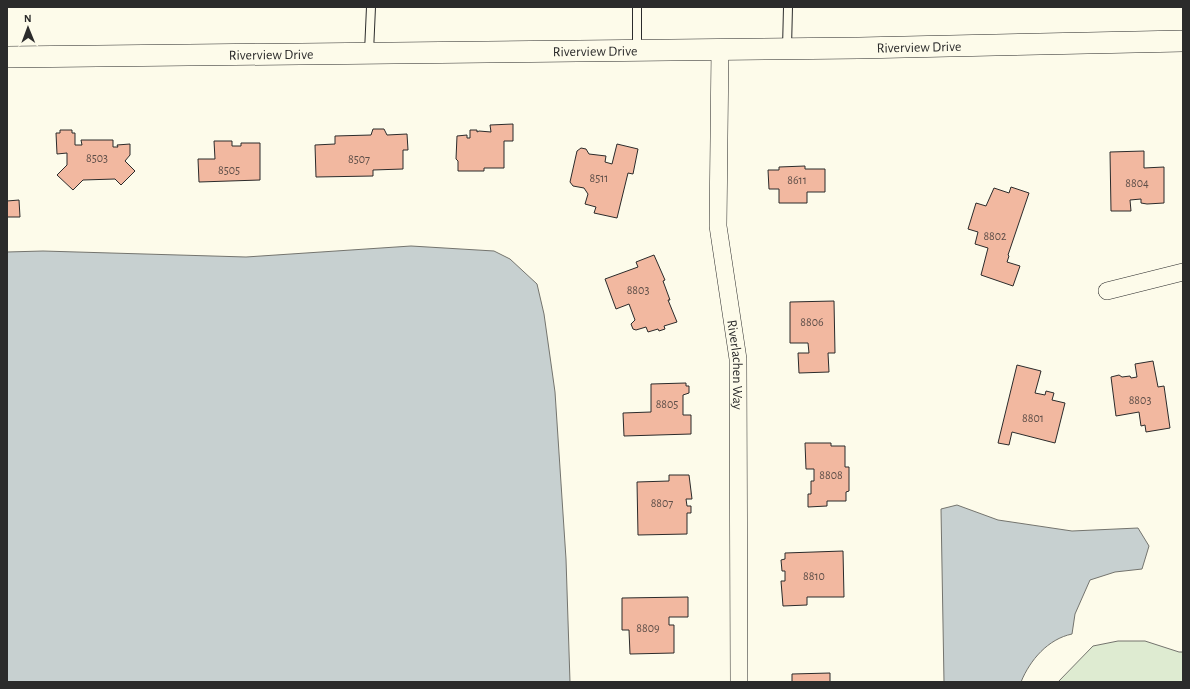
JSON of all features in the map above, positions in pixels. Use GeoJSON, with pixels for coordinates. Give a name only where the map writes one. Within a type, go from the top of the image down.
{"type":"FeatureCollection","features":[{"type":"Feature","properties":{"kind":"street","name":"Riverview Drive"},"geometry":{"type":"LineString","coordinates":[[7,57],[1183,42]]}},
{"type":"Feature","properties":{"kind":"street","name":"Riverlachen Way"},"geometry":{"type":"LineString","coordinates":[[720,49],[718,226],[738,359],[739,682]]}},
{"type":"Feature","properties":{"kind":"street"},"geometry":{"type":"LineString","coordinates":[[1107,291],[1183,272]]}},
{"type":"Feature","properties":{"kind":"lane"},"geometry":{"type":"LineString","coordinates":[[369,53],[371,7]]}},
{"type":"Feature","properties":{"kind":"lane"},"geometry":{"type":"LineString","coordinates":[[637,7],[637,50]]}},
{"type":"Feature","properties":{"kind":"lane"},"geometry":{"type":"LineString","coordinates":[[787,48],[788,7]]}},
{"type":"Feature","properties":{"kind":"green space"},"geometry":{"type":"Polygon","coordinates":[[[1118,641],[1145,641],[1183,652],[1183,682],[1058,682],[1093,646],[1118,641]]]}},
{"type":"Feature","properties":{"kind":"shaded area"},"geometry":{"type":"Polygon","coordinates":[[[411,246],[494,251],[510,259],[537,284],[544,314],[555,392],[566,559],[570,682],[7,682],[7,252],[43,251],[246,257],[411,246]]]}},
{"type":"Feature","properties":{"kind":"shaded area"},"geometry":{"type":"Polygon","coordinates":[[[957,505],[998,520],[1072,531],[1138,528],[1149,546],[1142,569],[1115,572],[1090,580],[1075,614],[1072,634],[1055,641],[1041,652],[1029,666],[1021,682],[944,682],[941,509],[957,505]]]}},
{"type":"Feature","properties":{"kind":"building"},"geometry":{"type":"Polygon","coordinates":[[[513,124],[513,141],[504,141],[504,168],[484,168],[484,171],[458,171],[458,161],[456,159],[457,136],[467,135],[467,138],[470,138],[470,130],[477,130],[477,132],[491,132],[490,125],[513,124]]]}},
{"type":"Feature","properties":{"kind":"building"},"geometry":{"type":"Polygon","coordinates":[[[373,129],[384,129],[387,135],[407,134],[408,150],[403,150],[403,169],[373,170],[373,176],[316,177],[315,145],[335,144],[335,136],[371,135],[373,129]]]}},
{"type":"Feature","properties":{"kind":"building"},"geometry":{"type":"Polygon","coordinates":[[[60,130],[72,130],[72,133],[75,133],[75,145],[82,145],[81,140],[113,140],[113,147],[118,147],[117,145],[130,144],[130,155],[125,161],[135,171],[121,185],[115,179],[83,180],[73,190],[57,175],[67,165],[67,153],[57,154],[56,133],[60,133],[60,130]]]}},
{"type":"Feature","properties":{"kind":"building"},"geometry":{"type":"Polygon","coordinates":[[[214,141],[232,141],[232,146],[241,146],[241,143],[260,143],[260,180],[199,182],[198,159],[215,159],[214,141]]]}},
{"type":"Feature","properties":{"kind":"building"},"geometry":{"type":"Polygon","coordinates":[[[617,144],[638,149],[633,174],[628,173],[617,218],[594,213],[596,207],[585,204],[588,194],[584,188],[573,186],[570,182],[577,151],[581,148],[586,149],[589,154],[606,156],[605,162],[612,164],[617,144]]]}},
{"type":"Feature","properties":{"kind":"building"},"geometry":{"type":"Polygon","coordinates":[[[1144,151],[1144,168],[1164,167],[1164,203],[1147,204],[1141,203],[1141,199],[1130,200],[1131,211],[1111,211],[1110,152],[1144,151]]]}},
{"type":"Feature","properties":{"kind":"building"},"geometry":{"type":"Polygon","coordinates":[[[805,166],[805,169],[825,169],[825,192],[807,192],[807,203],[779,203],[779,189],[769,189],[768,170],[779,170],[779,167],[805,166]]]}},
{"type":"Feature","properties":{"kind":"building"},"geometry":{"type":"Polygon","coordinates":[[[1011,187],[1029,193],[1008,255],[1007,262],[1020,266],[1013,286],[981,275],[988,248],[975,244],[978,232],[968,229],[976,203],[986,206],[994,188],[1009,193],[1011,187]]]}},
{"type":"Feature","properties":{"kind":"building"},"geometry":{"type":"Polygon","coordinates":[[[19,200],[20,217],[7,217],[7,201],[19,200]]]}},
{"type":"Feature","properties":{"kind":"building"},"geometry":{"type":"Polygon","coordinates":[[[654,255],[665,280],[663,281],[670,300],[668,300],[677,322],[664,326],[665,329],[659,331],[658,329],[648,332],[646,327],[636,330],[633,329],[631,324],[635,320],[629,304],[616,309],[605,279],[638,267],[636,262],[654,255]]]}},
{"type":"Feature","properties":{"kind":"building"},"geometry":{"type":"Polygon","coordinates":[[[834,301],[835,353],[828,353],[829,372],[799,373],[798,353],[809,353],[808,343],[790,343],[790,302],[834,301]]]}},
{"type":"Feature","properties":{"kind":"building"},"geometry":{"type":"Polygon","coordinates":[[[1153,361],[1158,387],[1164,386],[1170,428],[1146,432],[1145,425],[1141,426],[1139,412],[1116,416],[1111,377],[1119,375],[1122,377],[1130,376],[1131,378],[1137,377],[1135,364],[1153,361]]]}},
{"type":"Feature","properties":{"kind":"building"},"geometry":{"type":"Polygon","coordinates":[[[1017,365],[1041,371],[1035,393],[1045,395],[1046,391],[1054,393],[1052,400],[1065,403],[1055,443],[1012,432],[1009,445],[998,443],[1017,365]]]}},
{"type":"Feature","properties":{"kind":"building"},"geometry":{"type":"Polygon","coordinates":[[[686,383],[686,386],[689,386],[689,393],[683,395],[683,415],[691,415],[691,434],[624,436],[623,413],[651,412],[651,384],[686,383]]]}},
{"type":"Feature","properties":{"kind":"building"},"geometry":{"type":"Polygon","coordinates":[[[805,443],[831,443],[831,446],[845,446],[845,467],[849,467],[849,491],[846,492],[846,501],[827,501],[827,506],[808,507],[808,494],[811,494],[811,481],[814,481],[814,469],[806,469],[805,443]]]}},
{"type":"Feature","properties":{"kind":"building"},"geometry":{"type":"Polygon","coordinates":[[[669,475],[689,475],[692,499],[686,499],[687,506],[691,506],[691,513],[687,513],[687,534],[638,535],[637,482],[669,481],[669,475]]]}},
{"type":"Feature","properties":{"kind":"building"},"geometry":{"type":"Polygon","coordinates":[[[843,551],[844,597],[807,597],[807,605],[783,606],[781,581],[785,581],[785,571],[782,571],[781,560],[785,559],[785,553],[843,551]]]}},
{"type":"Feature","properties":{"kind":"building"},"geometry":{"type":"Polygon","coordinates":[[[688,597],[688,617],[669,617],[669,625],[674,625],[674,653],[630,654],[629,630],[622,630],[622,598],[688,597]]]}},
{"type":"Feature","properties":{"kind":"building"},"geometry":{"type":"Polygon","coordinates":[[[830,673],[830,682],[792,682],[792,674],[830,673]]]}}]}
